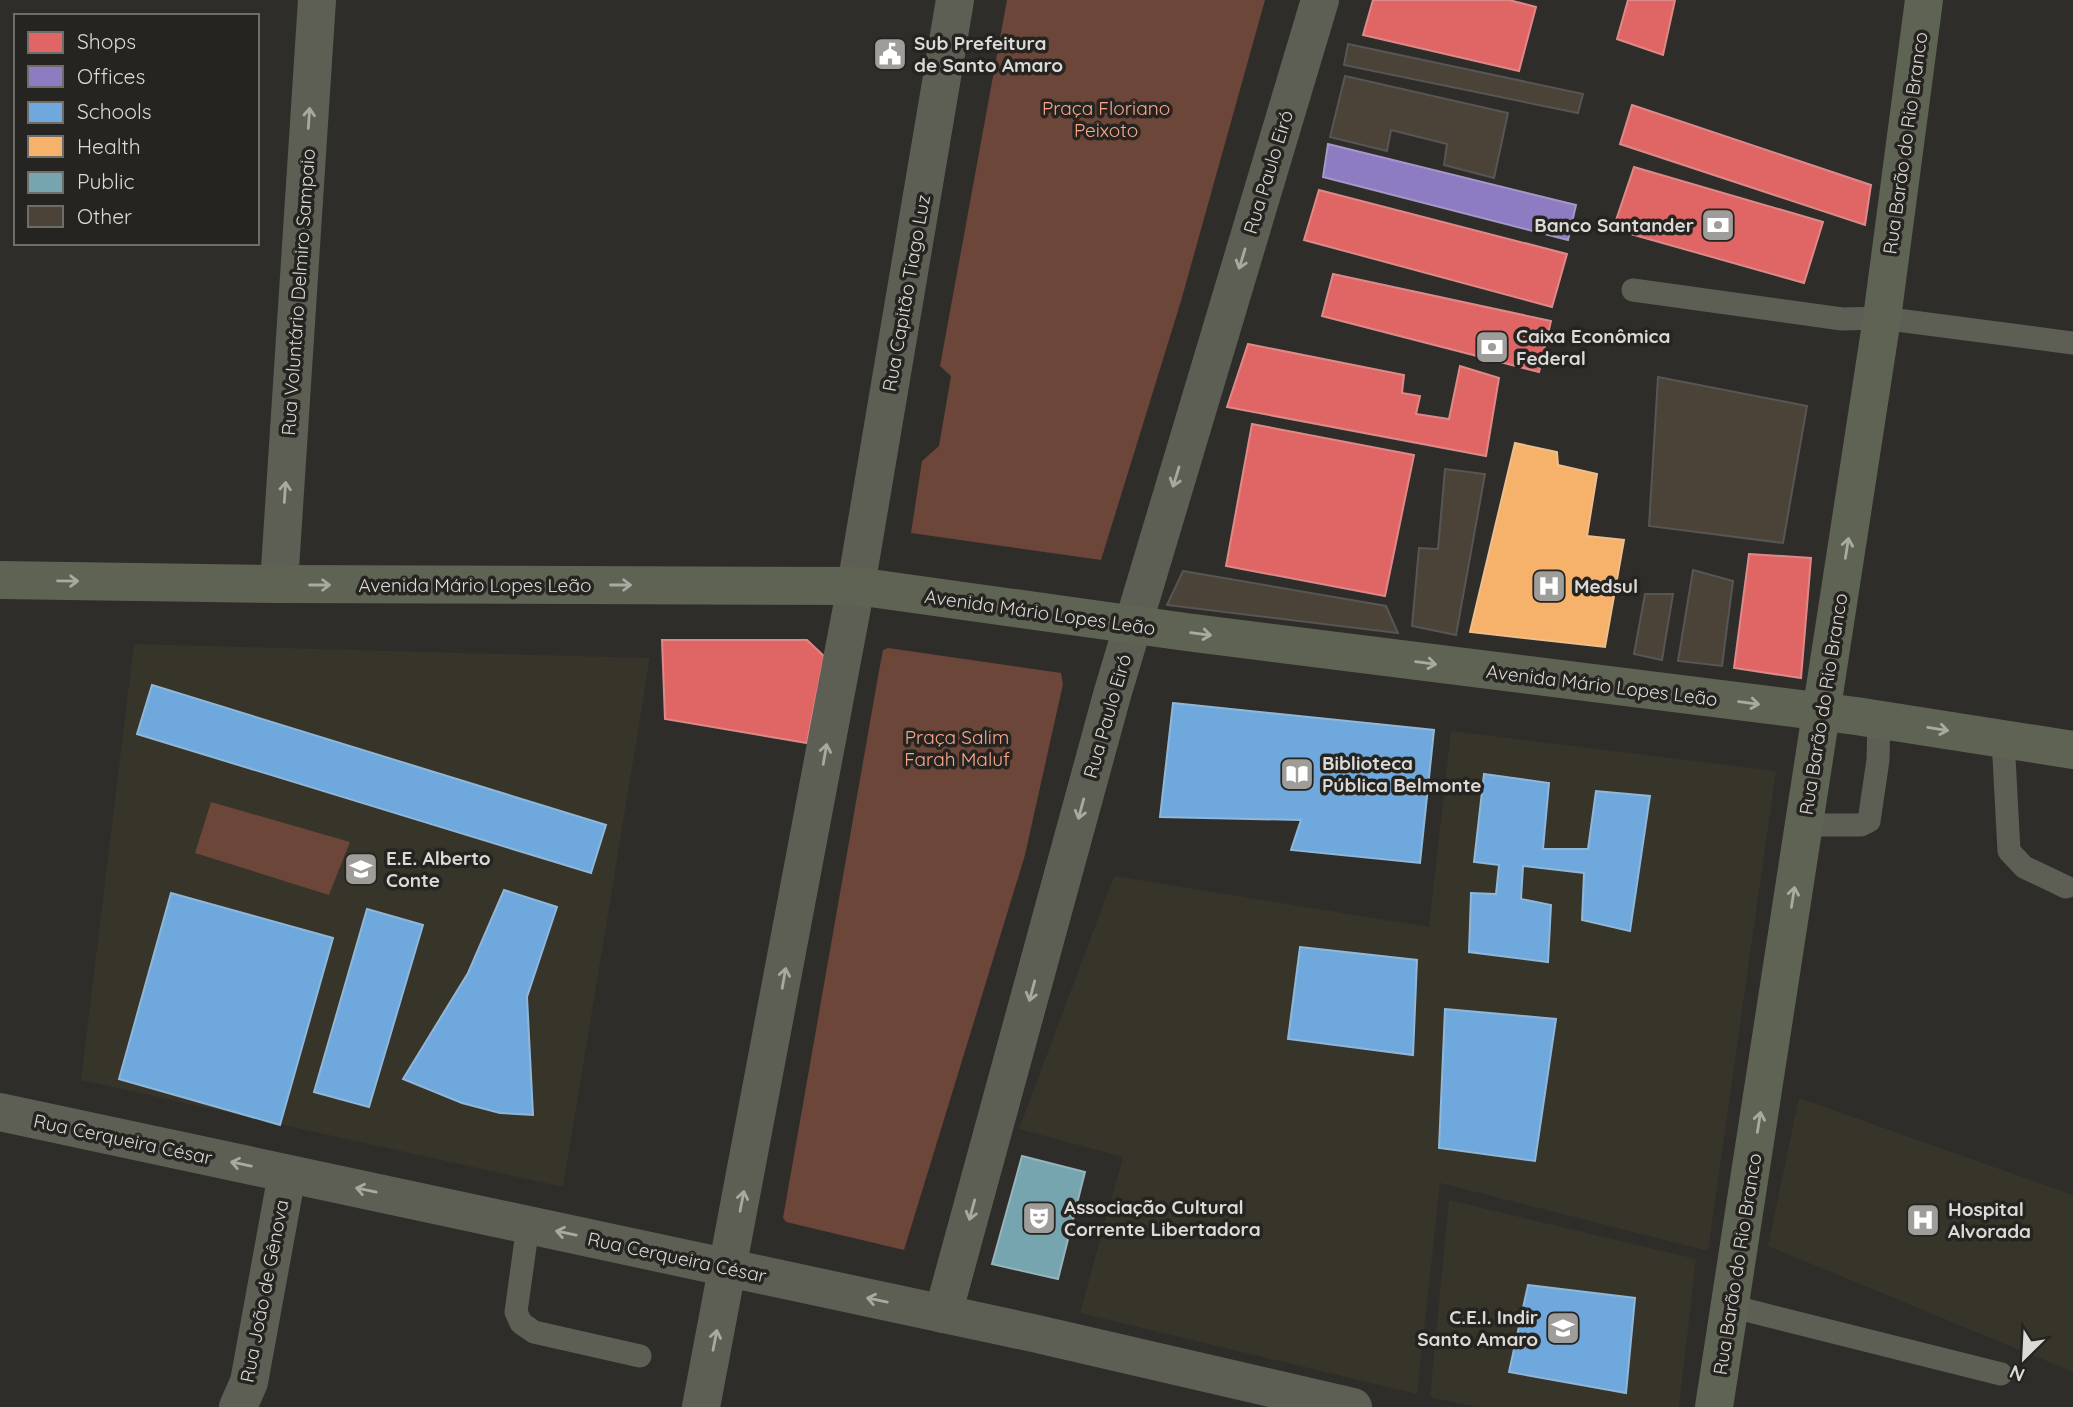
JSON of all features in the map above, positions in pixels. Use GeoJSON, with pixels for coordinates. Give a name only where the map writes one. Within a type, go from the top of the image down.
{"type":"FeatureCollection","features":[{"type":"Feature","properties":{"kind":"street","name":"Rua Voluntário Delmiro Sampaio"},"geometry":{"type":"LineString","coordinates":[[279,584],[317,0]]}},
{"type":"Feature","properties":{"kind":"street","name":"Rua Capitão Tiago Luz"},"geometry":{"type":"LineString","coordinates":[[701,1407],[856,586],[955,0]]}},
{"type":"Feature","properties":{"kind":"street","name":"Rua Paulo Eiró"},"geometry":{"type":"LineString","coordinates":[[943,1314],[1133,625],[1320,0]]}},
{"type":"Feature","properties":{"kind":"street","name":"Rua Barão do Rio Branco"},"geometry":{"type":"LineString","coordinates":[[1714,1407],[1882,318],[1924,0]]}},
{"type":"Feature","properties":{"kind":"street","name":"Avenida Mário Lopes Leão"},"geometry":{"type":"LineString","coordinates":[[0,580],[856,586],[1133,625],[1880,720],[2073,750]]}},
{"type":"Feature","properties":{"kind":"street","name":"Rua Cerqueira César"},"geometry":{"type":"LineString","coordinates":[[0,1112],[943,1314],[1353,1407]]}},
{"type":"Feature","properties":{"kind":"street","name":"Rua João de Gênova"},"geometry":{"type":"LineString","coordinates":[[238,1407],[249,1382],[287,1174]]}},
{"type":"Feature","properties":{"kind":"lane"},"geometry":{"type":"LineString","coordinates":[[1633,290],[1842,319],[1882,318],[2073,343]]}},
{"type":"Feature","properties":{"kind":"lane"},"geometry":{"type":"LineString","coordinates":[[1804,825],[1861,825],[1869,821],[1878,760],[1880,720]]}},
{"type":"Feature","properties":{"kind":"lane"},"geometry":{"type":"LineString","coordinates":[[2003,739],[2009,851],[2024,867],[2066,887]]}},
{"type":"Feature","properties":{"kind":"lane"},"geometry":{"type":"LineString","coordinates":[[528,1225],[516,1311],[521,1323],[534,1332],[640,1356]]}},
{"type":"Feature","properties":{"kind":"lane"},"geometry":{"type":"LineString","coordinates":[[1730,1306],[2001,1374]]}},
{"type":"Feature","properties":{"kind":"shaded area","name":"E.E. Alberto Conte"},"geometry":{"type":"Polygon","coordinates":[[[134,644],[650,658],[563,1187],[81,1080],[134,644]]]}},
{"type":"Feature","properties":{"kind":"shaded area"},"geometry":{"type":"Polygon","coordinates":[[[1451,731],[1776,771],[1708,1251],[1440,1183],[1417,1394],[1080,1313],[1123,1157],[1019,1129],[1114,876],[1429,927],[1451,731]]]}},
{"type":"Feature","properties":{"kind":"shaded area","name":"Hospital Alvorada"},"geometry":{"type":"Polygon","coordinates":[[[1799,1098],[2073,1195],[2073,1372],[1768,1246],[1799,1098]]]}},
{"type":"Feature","properties":{"kind":"shaded area","name":"C.E.I. Indir Santo Amaro"},"geometry":{"type":"Polygon","coordinates":[[[1449,1200],[1696,1259],[1679,1407],[1477,1407],[1430,1397],[1449,1200]]]}},
{"type":"Feature","properties":{"kind":"green space","name":"Praça Floriano Peixoto"},"geometry":{"type":"Polygon","coordinates":[[[1007,0],[1265,0],[1181,301],[1101,560],[911,533],[922,461],[939,446],[951,376],[940,366],[1007,0]]]}},
{"type":"Feature","properties":{"kind":"green space","name":"Praça Salim Farah Maluf"},"geometry":{"type":"Polygon","coordinates":[[[888,648],[1061,673],[1063,684],[1025,855],[904,1250],[786,1222],[783,1218],[879,671],[883,650],[888,648]]]}},
{"type":"Feature","properties":{"kind":"green space"},"geometry":{"type":"Polygon","coordinates":[[[211,802],[350,842],[329,895],[195,853],[211,802]]]}},
{"type":"Feature","properties":{"kind":"building: Shops"},"geometry":{"type":"Polygon","coordinates":[[[1373,0],[1509,0],[1536,7],[1519,71],[1363,35],[1373,0]]]}},
{"type":"Feature","properties":{"kind":"building: Shops"},"geometry":{"type":"Polygon","coordinates":[[[1628,0],[1675,0],[1663,55],[1617,39],[1628,0]]]}},
{"type":"Feature","properties":{"kind":"building: Shops"},"geometry":{"type":"Polygon","coordinates":[[[1632,105],[1871,185],[1865,225],[1620,144],[1632,105]]]}},
{"type":"Feature","properties":{"kind":"building: Shops","name":"Banco Santander"},"geometry":{"type":"Polygon","coordinates":[[[1634,167],[1823,222],[1804,283],[1613,229],[1634,167]]]}},
{"type":"Feature","properties":{"kind":"building: Shops"},"geometry":{"type":"Polygon","coordinates":[[[1319,190],[1567,254],[1552,307],[1304,240],[1319,190]]]}},
{"type":"Feature","properties":{"kind":"building: Shops","name":"Caixa Econômica Federal"},"geometry":{"type":"Polygon","coordinates":[[[1333,274],[1551,321],[1539,372],[1322,316],[1333,274]]]}},
{"type":"Feature","properties":{"kind":"building: Shops"},"geometry":{"type":"Polygon","coordinates":[[[1248,344],[1404,375],[1402,393],[1420,396],[1416,414],[1449,419],[1460,366],[1499,378],[1486,456],[1227,407],[1248,344]]]}},
{"type":"Feature","properties":{"kind":"building: Shops"},"geometry":{"type":"Polygon","coordinates":[[[1252,424],[1414,455],[1385,596],[1226,566],[1252,424]]]}},
{"type":"Feature","properties":{"kind":"building: Shops"},"geometry":{"type":"Polygon","coordinates":[[[1749,554],[1811,558],[1801,678],[1734,668],[1749,554]]]}},
{"type":"Feature","properties":{"kind":"building: Shops"},"geometry":{"type":"Polygon","coordinates":[[[662,640],[807,640],[824,656],[807,743],[665,719],[662,640]]]}},
{"type":"Feature","properties":{"kind":"building: Offices"},"geometry":{"type":"Polygon","coordinates":[[[1328,144],[1576,205],[1568,240],[1323,177],[1328,144]]]}},
{"type":"Feature","properties":{"kind":"building: Schools"},"geometry":{"type":"Polygon","coordinates":[[[152,685],[606,825],[591,873],[137,734],[152,685]]]}},
{"type":"Feature","properties":{"kind":"building: Schools","name":"Biblioteca Pública Belmonte"},"geometry":{"type":"Polygon","coordinates":[[[1173,703],[1434,730],[1420,863],[1291,850],[1301,820],[1160,817],[1173,703]]]}},
{"type":"Feature","properties":{"kind":"building: Schools"},"geometry":{"type":"Polygon","coordinates":[[[1484,774],[1549,783],[1543,849],[1588,849],[1596,791],[1650,796],[1630,931],[1582,920],[1584,873],[1523,866],[1521,899],[1551,905],[1548,962],[1469,952],[1471,893],[1496,894],[1499,865],[1474,862],[1484,774]]]}},
{"type":"Feature","properties":{"kind":"building: Schools"},"geometry":{"type":"Polygon","coordinates":[[[504,890],[557,907],[527,997],[533,1115],[500,1113],[462,1103],[403,1079],[468,973],[504,890]]]}},
{"type":"Feature","properties":{"kind":"building: Schools"},"geometry":{"type":"Polygon","coordinates":[[[171,893],[333,938],[280,1125],[119,1079],[171,893]]]}},
{"type":"Feature","properties":{"kind":"building: Schools"},"geometry":{"type":"Polygon","coordinates":[[[367,909],[423,925],[369,1107],[314,1092],[367,909]]]}},
{"type":"Feature","properties":{"kind":"building: Schools"},"geometry":{"type":"Polygon","coordinates":[[[1300,947],[1417,960],[1413,1055],[1288,1039],[1300,947]]]}},
{"type":"Feature","properties":{"kind":"building: Schools"},"geometry":{"type":"Polygon","coordinates":[[[1445,1009],[1556,1019],[1535,1161],[1439,1148],[1445,1009]]]}},
{"type":"Feature","properties":{"kind":"building: Schools"},"geometry":{"type":"Polygon","coordinates":[[[1528,1285],[1635,1298],[1626,1393],[1509,1372],[1528,1285]]]}},
{"type":"Feature","properties":{"kind":"building: Health","name":"Medsul"},"geometry":{"type":"Polygon","coordinates":[[[1515,443],[1557,452],[1558,465],[1597,474],[1587,536],[1624,540],[1605,647],[1470,632],[1515,443]]]}},
{"type":"Feature","properties":{"kind":"building: Public","name":"Associação Cultural Corrente Libertadora"},"geometry":{"type":"Polygon","coordinates":[[[1022,1156],[1085,1172],[1058,1279],[992,1264],[1022,1156]]]}},
{"type":"Feature","properties":{"kind":"building: Other"},"geometry":{"type":"Polygon","coordinates":[[[1348,44],[1583,94],[1578,113],[1344,65],[1348,44]]]}},
{"type":"Feature","properties":{"kind":"building: Other"},"geometry":{"type":"Polygon","coordinates":[[[1345,76],[1508,113],[1494,178],[1444,165],[1447,144],[1391,130],[1387,151],[1330,137],[1345,76]]]}},
{"type":"Feature","properties":{"kind":"building: Other"},"geometry":{"type":"Polygon","coordinates":[[[1658,377],[1807,406],[1783,543],[1649,526],[1658,377]]]}},
{"type":"Feature","properties":{"kind":"building: Other"},"geometry":{"type":"Polygon","coordinates":[[[1445,469],[1485,474],[1456,635],[1412,626],[1419,548],[1438,549],[1445,469]]]}},
{"type":"Feature","properties":{"kind":"building: Other"},"geometry":{"type":"Polygon","coordinates":[[[1693,570],[1733,581],[1722,666],[1678,661],[1693,570]]]}},
{"type":"Feature","properties":{"kind":"building: Other"},"geometry":{"type":"Polygon","coordinates":[[[1183,571],[1386,606],[1398,633],[1167,605],[1183,571]]]}},
{"type":"Feature","properties":{"kind":"building: Other"},"geometry":{"type":"Polygon","coordinates":[[[1645,594],[1673,594],[1662,660],[1634,654],[1645,594]]]}},
{"type":"Feature","properties":{"kind":"place","name":"Sub Prefeitura de Santo Amaro"},"geometry":{"type":"Point","coordinates":[890,54]}},
{"type":"Feature","properties":{"kind":"place","name":"Banco Santander"},"geometry":{"type":"Point","coordinates":[1718,225]}},
{"type":"Feature","properties":{"kind":"place","name":"Caixa Econômica Federal"},"geometry":{"type":"Point","coordinates":[1492,347]}},
{"type":"Feature","properties":{"kind":"place","name":"Medsul"},"geometry":{"type":"Point","coordinates":[1549,586]}},
{"type":"Feature","properties":{"kind":"place","name":"Biblioteca Pública Belmonte"},"geometry":{"type":"Point","coordinates":[1297,774]}},
{"type":"Feature","properties":{"kind":"place","name":"E.E. Alberto Conte"},"geometry":{"type":"Point","coordinates":[361,869]}},
{"type":"Feature","properties":{"kind":"place","name":"Associação Cultural Corrente Libertadora"},"geometry":{"type":"Point","coordinates":[1039,1218]}},
{"type":"Feature","properties":{"kind":"place","name":"Hospital Alvorada"},"geometry":{"type":"Point","coordinates":[1923,1220]}},
{"type":"Feature","properties":{"kind":"place","name":"C.E.I. Indir Santo Amaro"},"geometry":{"type":"Point","coordinates":[1563,1328]}}]}
